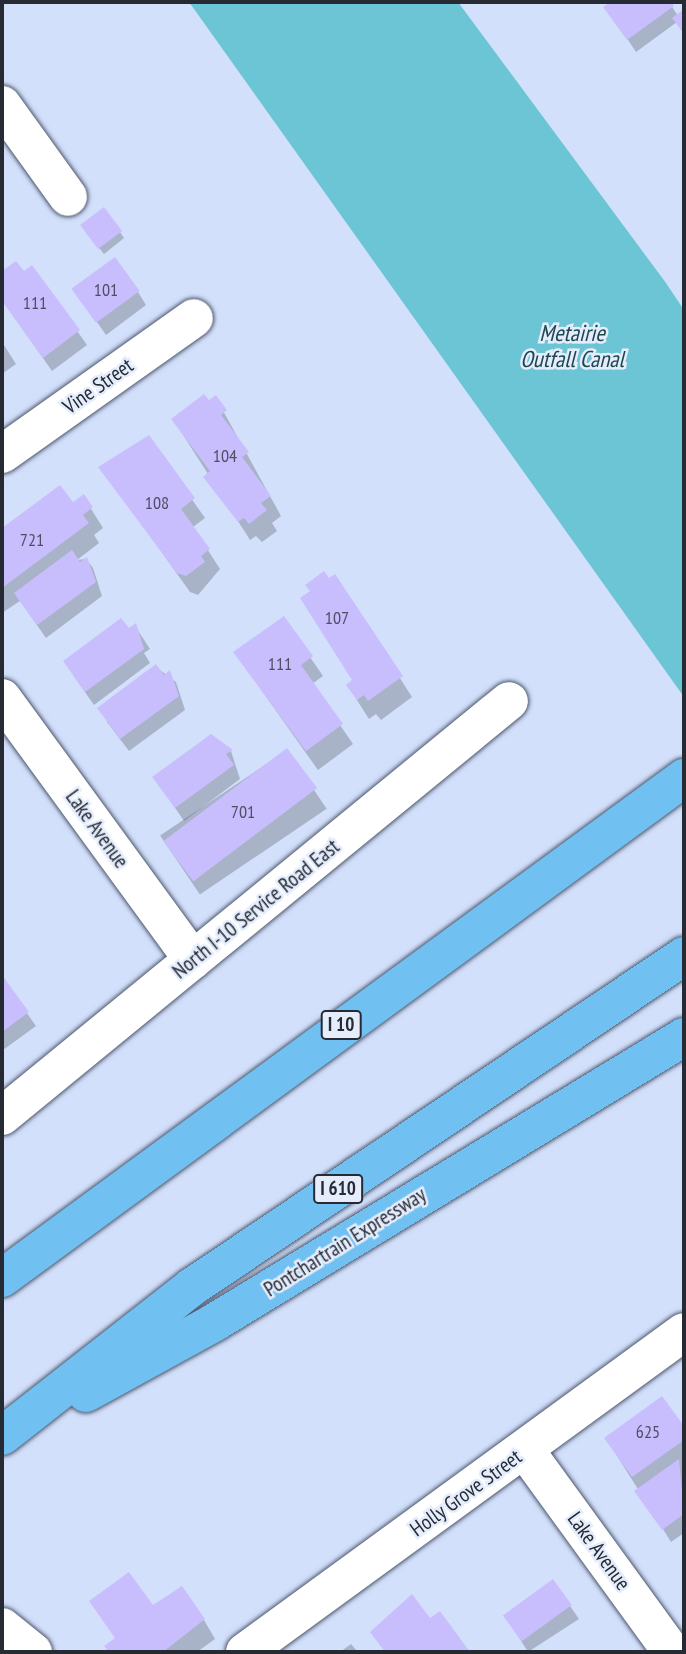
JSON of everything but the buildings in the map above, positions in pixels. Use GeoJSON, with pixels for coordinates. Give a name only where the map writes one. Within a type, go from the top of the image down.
{"type":"FeatureCollection","features":[{"type":"Feature","properties":{"kind":"highway","name":"I 10"},"geometry":{"type":"LineString","coordinates":[[2,1278],[684,778]]}},
{"type":"Feature","properties":{"kind":"highway","name":"I 610"},"geometry":{"type":"LineString","coordinates":[[2,1438],[192,1287],[684,956]]}},
{"type":"Feature","properties":{"kind":"highway","name":"Pontchartrain Expressway"},"geometry":{"type":"LineString","coordinates":[[2,1438],[215,1322],[684,1037]]}},
{"type":"Feature","properties":{"kind":"street"},"geometry":{"type":"LineString","coordinates":[[2,105],[68,197]]}},
{"type":"Feature","properties":{"kind":"street","name":"Vine Street"},"geometry":{"type":"LineString","coordinates":[[2,454],[194,318]]}},
{"type":"Feature","properties":{"kind":"street","name":"Lake Avenue"},"geometry":{"type":"LineString","coordinates":[[2,698],[193,960]]}},
{"type":"Feature","properties":{"kind":"street","name":"North I-10 Service Road East"},"geometry":{"type":"LineString","coordinates":[[2,1116],[509,701]]}},
{"type":"Feature","properties":{"kind":"street","name":"Holly Grove Street"},"geometry":{"type":"LineString","coordinates":[[245,1652],[684,1332]]}},
{"type":"Feature","properties":{"kind":"street","name":"Lake Avenue"},"geometry":{"type":"LineString","coordinates":[[525,1450],[672,1652]]}},
{"type":"Feature","properties":{"kind":"water","name":"Metairie Outfall Canal"},"geometry":{"type":"Polygon","coordinates":[[[189,2],[458,2],[666,283],[684,310],[684,697],[189,2]]]}}]}
